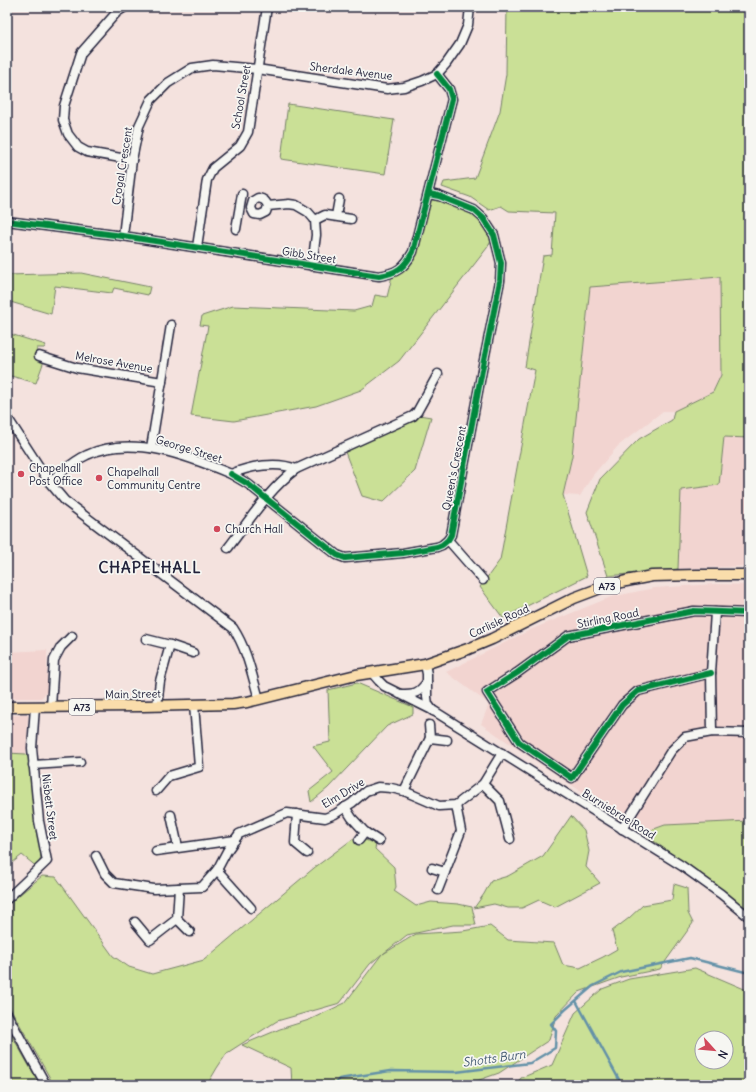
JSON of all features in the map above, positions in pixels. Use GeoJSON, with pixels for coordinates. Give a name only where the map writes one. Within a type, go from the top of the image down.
{"type":"FeatureCollection","features":[{"type":"Feature","properties":{"kind":"main road","name":"Carlisle Road"},"geometry":{"type":"LineString","coordinates":[[259,699],[356,675],[425,664],[492,639],[574,598],[603,587],[626,581],[652,576],[749,575]]}},
{"type":"Feature","properties":{"kind":"main road","name":"Main Street"},"geometry":{"type":"LineString","coordinates":[[7,707],[233,704],[259,699]]}},
{"type":"Feature","properties":{"kind":"street"},"geometry":{"type":"LineString","coordinates":[[125,7],[115,9],[81,53],[64,106],[63,120],[68,134],[78,147],[87,152],[132,160]]}},
{"type":"Feature","properties":{"kind":"street","name":"School Street"},"geometry":{"type":"LineString","coordinates":[[197,247],[207,180],[213,168],[240,146],[248,132],[266,7]]}},
{"type":"Feature","properties":{"kind":"street","name":"Sherdale Avenue"},"geometry":{"type":"LineString","coordinates":[[257,69],[387,89],[404,87],[437,74],[446,64],[460,44],[468,25],[470,7]]}},
{"type":"Feature","properties":{"kind":"street","name":"Crogal Crescent"},"geometry":{"type":"LineString","coordinates":[[124,236],[132,160],[139,126],[151,100],[168,83],[192,68],[213,65],[257,69]]}},
{"type":"Feature","properties":{"kind":"street","name":"Gibb Street"},"geometry":{"type":"LineString","coordinates":[[7,221],[124,236],[380,276],[396,272],[404,266],[413,252],[452,99],[449,89],[437,74]]}},
{"type":"Feature","properties":{"kind":"street"},"geometry":{"type":"LineString","coordinates":[[236,229],[242,194]]}},
{"type":"Feature","properties":{"kind":"street","name":"Queen's Crescent"},"geometry":{"type":"LineString","coordinates":[[428,194],[446,198],[474,210],[483,218],[494,235],[501,263],[500,281],[452,535],[448,540]]}},
{"type":"Feature","properties":{"kind":"street"},"geometry":{"type":"LineString","coordinates":[[258,198],[266,201],[268,206],[266,212],[256,215],[251,210],[251,205],[254,200],[258,198]]}},
{"type":"Feature","properties":{"kind":"street"},"geometry":{"type":"LineString","coordinates":[[336,216],[339,199]]}},
{"type":"Feature","properties":{"kind":"street"},"geometry":{"type":"LineString","coordinates":[[240,204],[251,205]]}},
{"type":"Feature","properties":{"kind":"street"},"geometry":{"type":"LineString","coordinates":[[268,206],[289,204],[296,205],[308,212],[315,220],[316,235],[312,266]]}},
{"type":"Feature","properties":{"kind":"street"},"geometry":{"type":"LineString","coordinates":[[315,220],[325,215],[351,218]]}},
{"type":"Feature","properties":{"kind":"street"},"geometry":{"type":"LineString","coordinates":[[151,448],[172,325]]}},
{"type":"Feature","properties":{"kind":"street","name":"Melrose Avenue"},"geometry":{"type":"LineString","coordinates":[[39,356],[77,368],[162,382]]}},
{"type":"Feature","properties":{"kind":"street"},"geometry":{"type":"LineString","coordinates":[[228,548],[266,499],[287,476],[296,469],[413,416],[417,412],[438,374]]}},
{"type":"Feature","properties":{"kind":"street"},"geometry":{"type":"LineString","coordinates":[[7,417],[49,482],[65,501],[233,628],[239,638],[251,669],[259,699]]}},
{"type":"Feature","properties":{"kind":"street","name":"George Street"},"geometry":{"type":"LineString","coordinates":[[49,482],[86,455],[120,446],[151,448],[189,458],[231,474],[240,470],[263,466],[285,466],[296,469]]}},
{"type":"Feature","properties":{"kind":"street"},"geometry":{"type":"LineString","coordinates":[[231,474],[248,484],[337,555],[345,558],[403,553],[442,545],[448,540],[483,580]]}},
{"type":"Feature","properties":{"kind":"street","name":"Stirling Road"},"geometry":{"type":"LineString","coordinates":[[711,673],[638,691],[622,705],[572,778],[520,742],[487,692],[568,636],[694,611],[749,613]]}},
{"type":"Feature","properties":{"kind":"street"},"geometry":{"type":"LineString","coordinates":[[712,732],[711,673],[715,612]]}},
{"type":"Feature","properties":{"kind":"street"},"geometry":{"type":"LineString","coordinates":[[51,707],[54,660],[61,647],[72,636]]}},
{"type":"Feature","properties":{"kind":"street"},"geometry":{"type":"LineString","coordinates":[[146,639],[193,653]]}},
{"type":"Feature","properties":{"kind":"street"},"geometry":{"type":"LineString","coordinates":[[157,706],[160,681],[170,645]]}},
{"type":"Feature","properties":{"kind":"street"},"geometry":{"type":"LineString","coordinates":[[425,664],[428,704],[434,712]]}},
{"type":"Feature","properties":{"kind":"street","name":"Burniebrae Road"},"geometry":{"type":"LineString","coordinates":[[372,673],[384,686],[434,712],[682,866],[721,894],[749,917]]}},
{"type":"Feature","properties":{"kind":"street"},"geometry":{"type":"LineString","coordinates":[[399,694],[414,693],[420,690],[427,682]]}},
{"type":"Feature","properties":{"kind":"street"},"geometry":{"type":"LineString","coordinates":[[156,791],[169,776],[199,767],[194,705]]}},
{"type":"Feature","properties":{"kind":"street","name":"Nisbett Street"},"geometry":{"type":"LineString","coordinates":[[7,899],[46,861],[39,821],[33,764],[32,748],[35,707]]}},
{"type":"Feature","properties":{"kind":"street"},"geometry":{"type":"LineString","coordinates":[[404,791],[430,738],[429,725]]}},
{"type":"Feature","properties":{"kind":"street"},"geometry":{"type":"LineString","coordinates":[[622,829],[671,751],[685,737],[712,732],[749,733]]}},
{"type":"Feature","properties":{"kind":"street"},"geometry":{"type":"LineString","coordinates":[[430,738],[447,740]]}},
{"type":"Feature","properties":{"kind":"street"},"geometry":{"type":"LineString","coordinates":[[438,890],[460,831],[456,805],[483,784],[502,754]]}},
{"type":"Feature","properties":{"kind":"street"},"geometry":{"type":"LineString","coordinates":[[33,764],[80,762]]}},
{"type":"Feature","properties":{"kind":"street"},"geometry":{"type":"LineString","coordinates":[[483,784],[500,801],[510,839]]}},
{"type":"Feature","properties":{"kind":"street","name":"Elm Drive"},"geometry":{"type":"LineString","coordinates":[[96,856],[105,874],[114,883],[154,888],[202,887],[217,870],[227,851],[239,834],[287,813],[325,818],[335,814],[366,791],[378,787],[404,791],[439,806],[456,805]]}},
{"type":"Feature","properties":{"kind":"street"},"geometry":{"type":"LineString","coordinates":[[345,807],[352,818],[365,832],[379,841]]}},
{"type":"Feature","properties":{"kind":"street"},"geometry":{"type":"LineString","coordinates":[[297,814],[295,843],[307,853]]}},
{"type":"Feature","properties":{"kind":"street"},"geometry":{"type":"LineString","coordinates":[[171,815],[178,847]]}},
{"type":"Feature","properties":{"kind":"street"},"geometry":{"type":"LineString","coordinates":[[359,840],[365,832]]}},
{"type":"Feature","properties":{"kind":"street"},"geometry":{"type":"LineString","coordinates":[[156,850],[235,840]]}},
{"type":"Feature","properties":{"kind":"street"},"geometry":{"type":"LineString","coordinates":[[432,868],[445,872]]}},
{"type":"Feature","properties":{"kind":"street"},"geometry":{"type":"LineString","coordinates":[[217,870],[251,908]]}},
{"type":"Feature","properties":{"kind":"street"},"geometry":{"type":"LineString","coordinates":[[135,922],[150,940],[177,919],[179,888]]}},
{"type":"Feature","properties":{"kind":"street"},"geometry":{"type":"LineString","coordinates":[[177,919],[190,932]]}},
{"type":"Feature","properties":{"kind":"street"},"geometry":{"type":"LineString","coordinates":[[7,1014],[46,1085]]}},
{"type":"Feature","properties":{"kind":"shaded area"},"geometry":{"type":"Polygon","coordinates":[[[720,277],[721,375],[713,392],[674,411],[663,411],[618,446],[593,475],[580,496],[563,495],[572,456],[590,287],[720,277]]]}},
{"type":"Feature","properties":{"kind":"shaded area"},"geometry":{"type":"Polygon","coordinates":[[[724,437],[749,438],[749,566],[678,569],[681,490],[719,485],[724,437]]]}},
{"type":"Feature","properties":{"kind":"shaded area"},"geometry":{"type":"Polygon","coordinates":[[[715,584],[749,585],[749,821],[665,825],[643,833],[481,724],[489,704],[446,672],[530,630],[611,597],[654,588],[715,584]]]}},
{"type":"Feature","properties":{"kind":"shaded area"},"geometry":{"type":"Polygon","coordinates":[[[47,650],[47,692],[41,698],[7,698],[7,652],[47,650]]]}},
{"type":"Feature","properties":{"kind":"shaded area"},"geometry":{"type":"Polygon","coordinates":[[[7,715],[28,715],[26,754],[7,753],[7,715]]]}},
{"type":"Feature","properties":{"kind":"green space"},"geometry":{"type":"Polygon","coordinates":[[[507,7],[749,7],[749,438],[724,437],[719,485],[681,490],[678,569],[608,576],[587,512],[600,479],[639,439],[672,420],[674,411],[713,392],[721,375],[720,277],[590,287],[572,456],[563,495],[587,576],[503,618],[480,587],[500,560],[535,370],[525,367],[543,256],[552,255],[555,213],[509,211],[501,206],[489,210],[470,197],[442,187],[444,182],[475,178],[500,111],[506,74],[507,7]]]}},
{"type":"Feature","properties":{"kind":"green space"},"geometry":{"type":"Polygon","coordinates":[[[288,104],[394,120],[385,174],[281,159],[288,104]]]}},
{"type":"Feature","properties":{"kind":"green space"},"geometry":{"type":"Polygon","coordinates":[[[430,196],[474,212],[493,238],[487,248],[399,361],[361,390],[316,406],[234,421],[191,416],[208,326],[200,325],[202,316],[233,306],[354,311],[372,306],[375,295],[387,297],[391,276],[404,267],[430,196]]]}},
{"type":"Feature","properties":{"kind":"green space"},"geometry":{"type":"Polygon","coordinates":[[[81,273],[150,287],[148,295],[114,288],[112,293],[55,286],[51,314],[7,301],[7,275],[81,273]]]}},
{"type":"Feature","properties":{"kind":"green space"},"geometry":{"type":"Polygon","coordinates":[[[7,333],[46,345],[44,348],[37,348],[36,358],[44,361],[36,383],[11,376],[7,379],[7,333]]]}},
{"type":"Feature","properties":{"kind":"green space"},"geometry":{"type":"Polygon","coordinates":[[[419,415],[431,417],[415,471],[383,502],[362,496],[345,452],[410,422],[419,415]]]}},
{"type":"Feature","properties":{"kind":"green space"},"geometry":{"type":"Polygon","coordinates":[[[357,683],[413,707],[413,714],[387,726],[328,788],[311,802],[309,791],[333,772],[313,746],[330,742],[328,690],[357,683]]]}},
{"type":"Feature","properties":{"kind":"green space"},"geometry":{"type":"Polygon","coordinates":[[[7,753],[26,754],[29,759],[41,858],[37,867],[22,855],[7,867],[7,753]]]}},
{"type":"Feature","properties":{"kind":"green space"},"geometry":{"type":"Polygon","coordinates":[[[571,816],[584,830],[589,851],[586,867],[600,883],[555,907],[539,900],[522,908],[508,908],[494,904],[474,908],[491,881],[508,876],[543,856],[571,816]]]}},
{"type":"Feature","properties":{"kind":"green space"},"geometry":{"type":"Polygon","coordinates":[[[749,821],[749,911],[643,833],[665,825],[749,821]]]}},
{"type":"Feature","properties":{"kind":"green space"},"geometry":{"type":"Polygon","coordinates":[[[354,838],[359,843],[365,840],[376,844],[375,849],[394,867],[396,887],[394,891],[416,906],[431,902],[458,904],[472,907],[476,925],[453,925],[407,935],[383,954],[416,934],[463,931],[490,926],[508,940],[554,943],[563,965],[580,968],[617,949],[612,931],[643,905],[672,900],[674,884],[687,888],[688,913],[693,923],[660,969],[621,977],[579,992],[556,1016],[549,1040],[499,1073],[465,1085],[292,1085],[291,1068],[242,1045],[280,1029],[309,1020],[345,1003],[382,954],[370,964],[340,1003],[277,1021],[227,1053],[207,1085],[50,1085],[50,1078],[7,1002],[7,976],[12,901],[42,876],[56,877],[113,956],[129,967],[152,974],[204,960],[314,868],[354,838]]]}},
{"type":"Feature","properties":{"kind":"green space"},"geometry":{"type":"Polygon","coordinates":[[[695,968],[749,991],[749,1085],[515,1085],[521,1078],[552,1065],[575,1013],[602,989],[629,979],[695,968]]]}},
{"type":"Feature","properties":{"kind":"green space"},"geometry":{"type":"Polygon","coordinates":[[[7,1027],[40,1085],[7,1085],[7,1027]]]}},
{"type":"Feature","properties":{"kind":"waterway","name":"Shotts Burn"},"geometry":{"type":"LineString","coordinates":[[334,1085],[339,1079],[390,1071],[456,1072],[530,1063],[555,1048],[556,1031],[551,1024],[593,986],[621,972],[690,958],[749,973]]}},
{"type":"Feature","properties":{"kind":"waterway"},"geometry":{"type":"LineString","coordinates":[[576,1001],[622,1085]]}},
{"type":"Feature","properties":{"kind":"cycle path"},"geometry":{"type":"LineString","coordinates":[[7,221],[123,236],[379,276],[391,273],[403,266],[413,252],[452,99],[449,89],[437,74]]}},
{"type":"Feature","properties":{"kind":"cycle path"},"geometry":{"type":"LineString","coordinates":[[231,474],[248,484],[337,555],[345,558],[403,553],[437,547],[448,540],[451,535],[500,281],[501,263],[494,235],[483,218],[474,210],[439,196],[429,194]]}},
{"type":"Feature","properties":{"kind":"cycle path"},"geometry":{"type":"LineString","coordinates":[[711,673],[638,691],[622,705],[572,778],[519,742],[487,692],[517,673],[568,636],[694,611],[749,613]]}},
{"type":"Feature","properties":{"kind":"place","name":"Chapelhall Post Office"},"geometry":{"type":"Point","coordinates":[21,474]}},
{"type":"Feature","properties":{"kind":"place","name":"Chapelhall Community Centre"},"geometry":{"type":"Point","coordinates":[99,478]}},
{"type":"Feature","properties":{"kind":"place","name":"Church Hall"},"geometry":{"type":"Point","coordinates":[217,529]}},
{"type":"Feature","properties":{"kind":"district","name":"CHAPELHALL"},"geometry":{"type":"Point","coordinates":[150,567]}}]}
